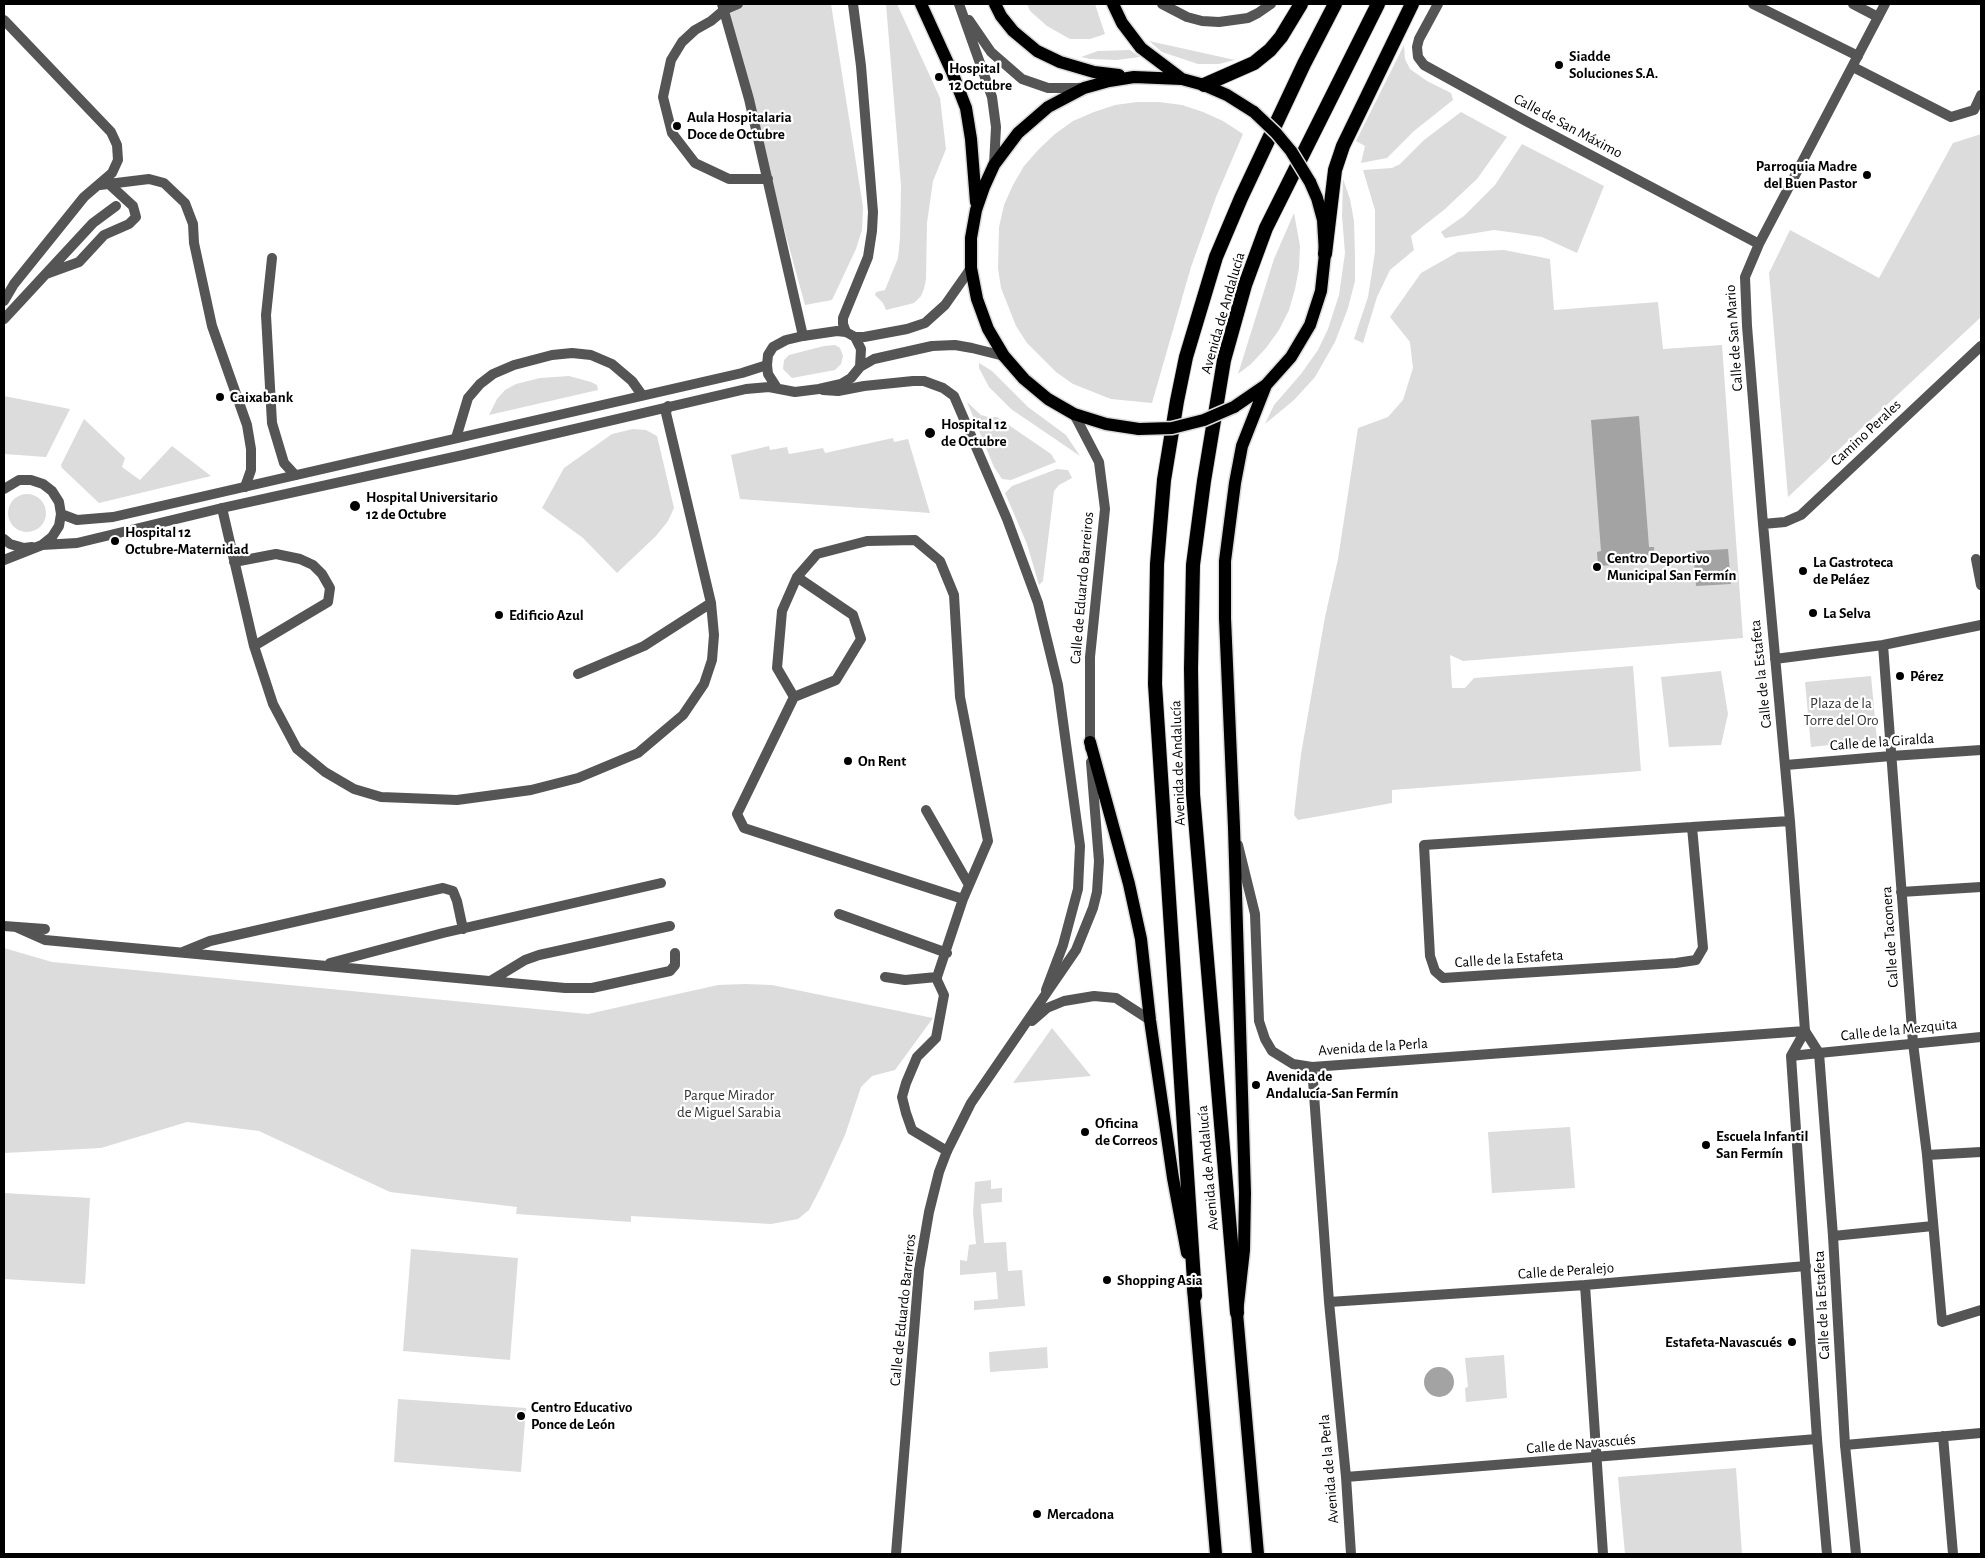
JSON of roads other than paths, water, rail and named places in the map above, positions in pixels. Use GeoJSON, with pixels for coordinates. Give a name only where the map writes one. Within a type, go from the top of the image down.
{"type":"FeatureCollection","features":[{"type":"Feature","properties":{"kind":"highway"},"geometry":{"type":"LineString","coordinates":[[1204,85],[1254,63],[1270,50],[1282,37],[1301,4]]}},
{"type":"Feature","properties":{"kind":"highway","name":"Avenida de Andalucía"},"geometry":{"type":"LineString","coordinates":[[1195,1296],[1155,684],[1157,564],[1164,480],[1176,401],[1186,357],[1216,256],[1245,189],[1304,64],[1335,4]]}},
{"type":"Feature","properties":{"kind":"highway","name":"Avenida de Andalucía"},"geometry":{"type":"LineString","coordinates":[[1237,1312],[1194,794],[1191,670],[1193,565],[1204,481],[1224,360],[1245,285],[1266,228],[1378,4]]}},
{"type":"Feature","properties":{"kind":"highway"},"geometry":{"type":"LineString","coordinates":[[1326,254],[1336,170],[1343,146],[1412,4]]}},
{"type":"Feature","properties":{"kind":"main road"},"geometry":{"type":"LineString","coordinates":[[921,4],[966,108],[971,138],[976,210]]}},
{"type":"Feature","properties":{"kind":"main road"},"geometry":{"type":"LineString","coordinates":[[994,4],[1013,31],[1037,51],[1060,62],[1094,72],[1134,77],[1182,79],[1204,85],[1227,95],[1254,112],[1276,133],[1310,182],[1322,220],[1326,254],[1321,291],[1310,326],[1291,357],[1266,385],[1234,407],[1204,420],[1172,428],[1139,429],[1106,424],[1074,414],[1048,399],[1024,379],[1004,356],[988,329],[980,306],[971,268],[971,238],[976,210],[984,187],[994,165],[1018,133],[1048,107],[1084,88],[1134,77]]}},
{"type":"Feature","properties":{"kind":"main road"},"geometry":{"type":"LineString","coordinates":[[1114,4],[1122,23],[1141,48],[1182,79]]}},
{"type":"Feature","properties":{"kind":"main road"},"geometry":{"type":"LineString","coordinates":[[1237,1312],[1244,1250],[1245,1193],[1234,827],[1226,670],[1225,560],[1235,482],[1242,446],[1266,385]]}},
{"type":"Feature","properties":{"kind":"main road"},"geometry":{"type":"LineString","coordinates":[[1090,742],[1137,920],[1173,1178],[1195,1296]]}},
{"type":"Feature","properties":{"kind":"main road","name":"Avenida de Andalucía"},"geometry":{"type":"LineString","coordinates":[[1195,1296],[1216,1554]]}},
{"type":"Feature","properties":{"kind":"main road","name":"Avenida de Andalucía"},"geometry":{"type":"LineString","coordinates":[[1237,1312],[1258,1554]]}},
{"type":"Feature","properties":{"kind":"street"},"geometry":{"type":"LineString","coordinates":[[738,4],[723,7],[711,21],[695,30],[682,42],[671,60],[663,97],[672,133],[695,163],[730,180],[768,180]]}},
{"type":"Feature","properties":{"kind":"street"},"geometry":{"type":"LineString","coordinates":[[853,4],[862,66],[873,212],[868,257],[843,318],[843,324],[862,349],[860,367]]}},
{"type":"Feature","properties":{"kind":"street"},"geometry":{"type":"LineString","coordinates":[[1162,4],[1187,17],[1202,21],[1219,22],[1248,18],[1271,4]]}},
{"type":"Feature","properties":{"kind":"street","name":"Calle de San Máximo"},"geometry":{"type":"LineString","coordinates":[[1438,4],[1419,39],[1417,47],[1418,57],[1424,65],[1518,117],[1759,244]]}},
{"type":"Feature","properties":{"kind":"street"},"geometry":{"type":"LineString","coordinates":[[1753,4],[1858,56]]}},
{"type":"Feature","properties":{"kind":"street"},"geometry":{"type":"LineString","coordinates":[[1853,4],[1878,17]]}},
{"type":"Feature","properties":{"kind":"street","name":"Calle de San Mario"},"geometry":{"type":"LineString","coordinates":[[1763,524],[1746,277],[1759,244],[1885,4]]}},
{"type":"Feature","properties":{"kind":"street"},"geometry":{"type":"LineString","coordinates":[[723,7],[749,99],[803,336]]}},
{"type":"Feature","properties":{"kind":"street"},"geometry":{"type":"LineString","coordinates":[[960,7],[991,52],[1022,79],[1048,88],[1084,88]]}},
{"type":"Feature","properties":{"kind":"street"},"geometry":{"type":"LineString","coordinates":[[960,7],[992,97],[996,127],[994,165]]}},
{"type":"Feature","properties":{"kind":"street"},"geometry":{"type":"LineString","coordinates":[[4,20],[110,132],[117,145],[118,160],[104,184],[84,197],[14,284],[4,301]]}},
{"type":"Feature","properties":{"kind":"street"},"geometry":{"type":"LineString","coordinates":[[1853,67],[1951,117],[1974,110],[1981,95]]}},
{"type":"Feature","properties":{"kind":"street"},"geometry":{"type":"LineString","coordinates":[[104,184],[149,179],[164,183],[185,203],[193,224],[194,242],[212,326],[247,425],[251,449],[251,470],[245,487]]}},
{"type":"Feature","properties":{"kind":"street"},"geometry":{"type":"LineString","coordinates":[[45,274],[79,262],[104,235],[129,224],[136,217],[133,206],[104,184]]}},
{"type":"Feature","properties":{"kind":"street"},"geometry":{"type":"LineString","coordinates":[[4,319],[93,223],[116,206]]}},
{"type":"Feature","properties":{"kind":"street"},"geometry":{"type":"LineString","coordinates":[[272,258],[266,315],[272,423],[284,463],[295,475]]}},
{"type":"Feature","properties":{"kind":"street"},"geometry":{"type":"LineString","coordinates":[[777,388],[768,374],[767,365],[768,355],[773,347],[786,340],[803,336],[837,331],[850,335],[875,336],[925,323],[944,305],[971,268]]}},
{"type":"Feature","properties":{"kind":"street"},"geometry":{"type":"LineString","coordinates":[[4,539],[10,544],[24,548],[77,543],[222,508],[463,455],[746,389],[769,387],[795,392],[841,384],[850,378],[860,367],[874,359],[942,345],[972,348],[1004,356]]}},
{"type":"Feature","properties":{"kind":"street","name":"Camino Perales"},"geometry":{"type":"LineString","coordinates":[[1763,524],[1785,522],[1801,515],[1981,346]]}},
{"type":"Feature","properties":{"kind":"street"},"geometry":{"type":"LineString","coordinates":[[456,438],[468,398],[480,384],[494,374],[514,365],[552,355],[572,353],[592,355],[612,364],[632,381],[642,395]]}},
{"type":"Feature","properties":{"kind":"street"},"geometry":{"type":"LineString","coordinates":[[61,514],[77,520],[113,517],[742,373],[767,365]]}},
{"type":"Feature","properties":{"kind":"street"},"geometry":{"type":"LineString","coordinates":[[819,389],[838,391],[864,386],[924,381],[943,388],[954,396],[1008,519],[1038,603],[1058,685],[1080,846],[1078,889],[1063,945],[1044,996],[1019,1032]]}},
{"type":"Feature","properties":{"kind":"street"},"geometry":{"type":"LineString","coordinates":[[222,508],[254,646],[273,704],[297,749],[325,772],[354,789],[381,797],[457,800],[531,790],[578,778],[638,753],[683,715],[704,684],[712,660],[714,635],[710,603],[666,413],[668,406]]}},
{"type":"Feature","properties":{"kind":"street","name":"Calle de Eduardo Barreiros"},"geometry":{"type":"LineString","coordinates":[[1044,996],[1076,950],[1086,926],[1097,892],[1100,861],[1090,742],[1090,657],[1105,510],[1099,462],[1074,414]]}},
{"type":"Feature","properties":{"kind":"street"},"geometry":{"type":"LineString","coordinates":[[4,560],[40,546],[52,537],[59,526],[61,514],[59,502],[52,491],[43,484],[31,480],[19,480],[5,485]]}},
{"type":"Feature","properties":{"kind":"street","name":"Calle de la Estafeta"},"geometry":{"type":"LineString","coordinates":[[1763,524],[1786,765],[1805,1031],[1819,1053],[1833,1236],[1845,1445],[1856,1554]]}},
{"type":"Feature","properties":{"kind":"street"},"geometry":{"type":"LineString","coordinates":[[794,697],[777,668],[782,611],[797,578],[817,554],[867,541],[915,540],[940,561],[954,595],[960,697],[988,842],[969,885],[937,977],[944,995],[936,1038],[917,1057],[902,1097],[912,1130],[946,1151]]}},
{"type":"Feature","properties":{"kind":"street"},"geometry":{"type":"LineString","coordinates":[[234,562],[276,554],[300,559],[314,565],[330,588],[328,602],[254,646]]}},
{"type":"Feature","properties":{"kind":"street"},"geometry":{"type":"LineString","coordinates":[[1976,559],[1981,585]]}},
{"type":"Feature","properties":{"kind":"street"},"geometry":{"type":"LineString","coordinates":[[797,578],[853,614],[860,639],[836,680],[794,697],[737,814],[744,828],[964,899]]}},
{"type":"Feature","properties":{"kind":"street"},"geometry":{"type":"LineString","coordinates":[[578,674],[644,646],[710,603]]}},
{"type":"Feature","properties":{"kind":"street"},"geometry":{"type":"LineString","coordinates":[[1775,659],[1883,645],[1981,625]]}},
{"type":"Feature","properties":{"kind":"street","name":"Calle de Taconera"},"geometry":{"type":"LineString","coordinates":[[1883,645],[1913,1043],[1927,1155],[1942,1322],[1981,1310]]}},
{"type":"Feature","properties":{"kind":"street","name":"Calle de la Giralda"},"geometry":{"type":"LineString","coordinates":[[1786,765],[1981,750]]}},
{"type":"Feature","properties":{"kind":"street"},"geometry":{"type":"LineString","coordinates":[[926,810],[969,885]]}},
{"type":"Feature","properties":{"kind":"street","name":"Calle de la Estafeta"},"geometry":{"type":"LineString","coordinates":[[1692,827],[1703,948],[1696,960],[1676,963],[1443,978],[1435,971],[1430,956],[1424,845],[1692,827],[1790,821]]}},
{"type":"Feature","properties":{"kind":"street"},"geometry":{"type":"LineString","coordinates":[[1234,827],[1255,914],[1259,1021],[1265,1039],[1272,1050],[1293,1064],[1312,1067]]}},
{"type":"Feature","properties":{"kind":"street"},"geometry":{"type":"LineString","coordinates":[[322,965],[463,929],[661,883]]}},
{"type":"Feature","properties":{"kind":"street"},"geometry":{"type":"LineString","coordinates":[[1901,892],[1981,886]]}},
{"type":"Feature","properties":{"kind":"street"},"geometry":{"type":"LineString","coordinates":[[182,952],[210,941],[443,888],[453,890],[463,929]]}},
{"type":"Feature","properties":{"kind":"street"},"geometry":{"type":"LineString","coordinates":[[839,914],[946,953]]}},
{"type":"Feature","properties":{"kind":"street"},"geometry":{"type":"LineString","coordinates":[[4,926],[45,929]]}},
{"type":"Feature","properties":{"kind":"street"},"geometry":{"type":"LineString","coordinates":[[492,980],[525,960],[539,955],[670,926]]}},
{"type":"Feature","properties":{"kind":"street"},"geometry":{"type":"LineString","coordinates":[[18,928],[45,940],[565,988],[592,988],[670,971],[675,965],[675,953]]}},
{"type":"Feature","properties":{"kind":"street"},"geometry":{"type":"LineString","coordinates":[[885,977],[904,980],[937,977]]}},
{"type":"Feature","properties":{"kind":"street"},"geometry":{"type":"LineString","coordinates":[[1019,1032],[1047,1008],[1064,1001],[1094,996],[1116,998],[1150,1020]]}},
{"type":"Feature","properties":{"kind":"street"},"geometry":{"type":"LineString","coordinates":[[1792,1056],[1805,1031]]}},
{"type":"Feature","properties":{"kind":"street","name":"Avenida de la Perla"},"geometry":{"type":"LineString","coordinates":[[1351,1554],[1346,1477],[1329,1302],[1312,1067],[1805,1031]]}},
{"type":"Feature","properties":{"kind":"street","name":"Calle de Eduardo Barreiros"},"geometry":{"type":"LineString","coordinates":[[896,1554],[919,1270],[929,1212],[946,1151],[971,1103],[1019,1032]]}},
{"type":"Feature","properties":{"kind":"street","name":"Calle de la Mezquita"},"geometry":{"type":"LineString","coordinates":[[1819,1053],[1981,1037]]}},
{"type":"Feature","properties":{"kind":"street"},"geometry":{"type":"LineString","coordinates":[[1792,1056],[1819,1053]]}},
{"type":"Feature","properties":{"kind":"street","name":"Calle de la Estafeta"},"geometry":{"type":"LineString","coordinates":[[1792,1056],[1817,1439],[1827,1554]]}},
{"type":"Feature","properties":{"kind":"street"},"geometry":{"type":"LineString","coordinates":[[1927,1155],[1981,1152]]}},
{"type":"Feature","properties":{"kind":"street"},"geometry":{"type":"LineString","coordinates":[[1833,1236],[1933,1226]]}},
{"type":"Feature","properties":{"kind":"street","name":"Calle de Peralejo"},"geometry":{"type":"LineString","coordinates":[[1329,1302],[1585,1285],[1806,1266]]}},
{"type":"Feature","properties":{"kind":"street"},"geometry":{"type":"LineString","coordinates":[[1585,1285],[1603,1554]]}},
{"type":"Feature","properties":{"kind":"street"},"geometry":{"type":"LineString","coordinates":[[1845,1445],[1981,1433]]}},
{"type":"Feature","properties":{"kind":"street"},"geometry":{"type":"LineString","coordinates":[[1943,1436],[1954,1554]]}},
{"type":"Feature","properties":{"kind":"street","name":"Calle de Navascués"},"geometry":{"type":"LineString","coordinates":[[1346,1477],[1817,1439]]}},
{"type":"Feature","properties":{"kind":"place","name":"Siadde Soluciones S.A."},"geometry":{"type":"Point","coordinates":[1559,65]}},
{"type":"Feature","properties":{"kind":"place","name":"Hospital 12 Octubre"},"geometry":{"type":"Point","coordinates":[939,77]}},
{"type":"Feature","properties":{"kind":"place","name":"Aula Hospitalaria Doce de Octubre"},"geometry":{"type":"Point","coordinates":[677,126]}},
{"type":"Feature","properties":{"kind":"place","name":"Parroquia Madre del Buen Pastor"},"geometry":{"type":"Point","coordinates":[1867,175]}},
{"type":"Feature","properties":{"kind":"place","name":"Caixabank"},"geometry":{"type":"Point","coordinates":[220,397]}},
{"type":"Feature","properties":{"kind":"place","name":"Hospital 12 de Octubre"},"geometry":{"type":"Point","coordinates":[930,433]}},
{"type":"Feature","properties":{"kind":"place","name":"Hospital Universitario 12 de Octubre"},"geometry":{"type":"Point","coordinates":[355,506]}},
{"type":"Feature","properties":{"kind":"place","name":"Hospital 12 Octubre-Maternidad"},"geometry":{"type":"Point","coordinates":[115,541]}},
{"type":"Feature","properties":{"kind":"place","name":"Centro Deportivo Municipal San Fermín"},"geometry":{"type":"Point","coordinates":[1597,567]}},
{"type":"Feature","properties":{"kind":"place","name":"La Gastroteca de Peláez"},"geometry":{"type":"Point","coordinates":[1803,571]}},
{"type":"Feature","properties":{"kind":"place","name":"La Selva"},"geometry":{"type":"Point","coordinates":[1813,613]}},
{"type":"Feature","properties":{"kind":"place","name":"Edificio Azul"},"geometry":{"type":"Point","coordinates":[499,615]}},
{"type":"Feature","properties":{"kind":"place","name":"Pérez"},"geometry":{"type":"Point","coordinates":[1900,676]}},
{"type":"Feature","properties":{"kind":"place","name":"On Rent"},"geometry":{"type":"Point","coordinates":[848,761]}},
{"type":"Feature","properties":{"kind":"place","name":"Avenida de Andalucía-San Fermín"},"geometry":{"type":"Point","coordinates":[1256,1085]}},
{"type":"Feature","properties":{"kind":"place","name":"Oficina de Correos"},"geometry":{"type":"Point","coordinates":[1085,1132]}},
{"type":"Feature","properties":{"kind":"place","name":"Escuela Infantil San Fermín"},"geometry":{"type":"Point","coordinates":[1706,1145]}},
{"type":"Feature","properties":{"kind":"place","name":"Shopping Asia"},"geometry":{"type":"Point","coordinates":[1107,1280]}},
{"type":"Feature","properties":{"kind":"place","name":"Estafeta-Navascués"},"geometry":{"type":"Point","coordinates":[1792,1342]}},
{"type":"Feature","properties":{"kind":"place","name":"Centro Educativo Ponce de León"},"geometry":{"type":"Point","coordinates":[521,1416]}},
{"type":"Feature","properties":{"kind":"place","name":"Mercadona"},"geometry":{"type":"Point","coordinates":[1037,1514]}},
{"type":"Feature","properties":{"kind":"park label","name":"Plaza de la Torre del Oro"},"geometry":{"type":"Point","coordinates":[1841,712]}},
{"type":"Feature","properties":{"kind":"park label","name":"Parque Mirador de Miguel Sarabia"},"geometry":{"type":"Point","coordinates":[729,1104]}}]}
